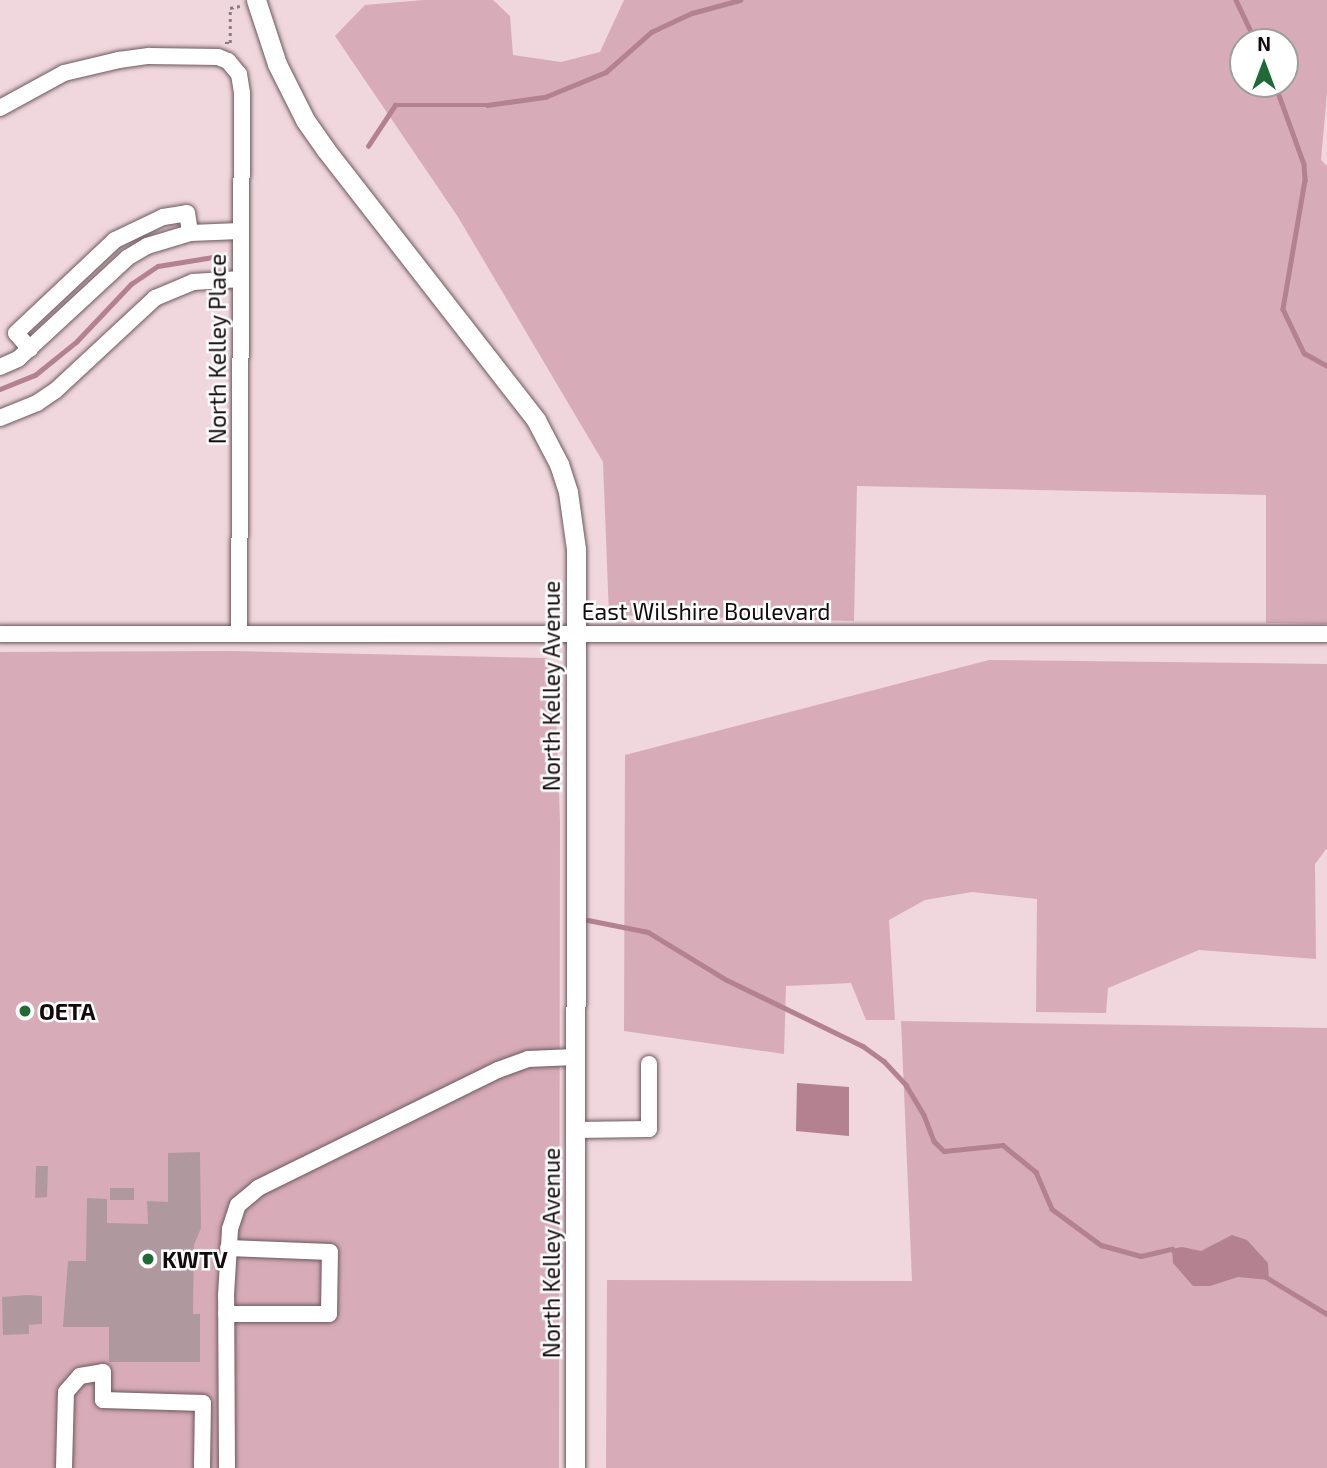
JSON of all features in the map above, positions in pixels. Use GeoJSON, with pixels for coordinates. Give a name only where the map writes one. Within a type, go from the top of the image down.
{"type":"FeatureCollection","features":[{"type":"Feature","properties":{"kind":"main road","name":"North Kelley Avenue"},"geometry":{"type":"LineString","coordinates":[[256,0],[277,64],[305,120],[520,398],[547,439],[562,473],[573,520],[576,633],[575,1468]]}},
{"type":"Feature","properties":{"kind":"street","name":"North Kelley Place"},"geometry":{"type":"LineString","coordinates":[[0,108],[64,73],[119,60],[218,57],[234,66],[239,74],[242,93],[239,634]]}},
{"type":"Feature","properties":{"kind":"street"},"geometry":{"type":"LineString","coordinates":[[30,349],[16,333],[115,240],[163,217],[187,213],[190,233]]}},
{"type":"Feature","properties":{"kind":"street"},"geometry":{"type":"LineString","coordinates":[[0,367],[30,349],[127,258],[147,246],[190,233],[240,231]]}},
{"type":"Feature","properties":{"kind":"street"},"geometry":{"type":"LineString","coordinates":[[0,418],[37,404],[55,391],[155,298],[193,282],[241,279]]}},
{"type":"Feature","properties":{"kind":"street","name":"East Wilshire Boulevard"},"geometry":{"type":"LineString","coordinates":[[0,634],[1327,634]]}},
{"type":"Feature","properties":{"kind":"street"},"geometry":{"type":"LineString","coordinates":[[227,1468],[228,1248],[233,1215],[246,1196],[498,1070],[528,1059],[575,1057]]}},
{"type":"Feature","properties":{"kind":"street"},"geometry":{"type":"LineString","coordinates":[[575,1130],[649,1129],[649,1064]]}},
{"type":"Feature","properties":{"kind":"street"},"geometry":{"type":"LineString","coordinates":[[226,1314],[329,1314],[330,1252],[228,1248]]}},
{"type":"Feature","properties":{"kind":"street"},"geometry":{"type":"LineString","coordinates":[[64,1468],[65,1392],[80,1376],[103,1371],[103,1400],[203,1403],[202,1468]]}},
{"type":"Feature","properties":{"kind":"shaded area"},"geometry":{"type":"Polygon","coordinates":[[[424,0],[493,0],[510,16],[513,55],[561,62],[600,52],[624,0],[1327,0],[1327,93],[1321,160],[1327,166],[1327,624],[1266,623],[1266,495],[857,486],[854,621],[609,615],[603,462],[458,217],[335,36],[365,5],[424,0]]]}},
{"type":"Feature","properties":{"kind":"shaded area"},"geometry":{"type":"Polygon","coordinates":[[[231,651],[547,658],[555,673],[560,822],[559,1468],[0,1468],[0,652],[231,651]]]}},
{"type":"Feature","properties":{"kind":"shaded area"},"geometry":{"type":"Polygon","coordinates":[[[989,660],[1327,664],[1327,848],[1315,864],[1316,959],[1199,950],[1108,988],[1106,1013],[1036,1012],[1037,899],[972,892],[925,900],[889,920],[895,1020],[866,1020],[851,983],[786,986],[784,1054],[624,1031],[625,755],[989,660]]]}},
{"type":"Feature","properties":{"kind":"shaded area"},"geometry":{"type":"Polygon","coordinates":[[[901,1021],[1327,1028],[1327,1468],[606,1468],[607,1280],[912,1281],[901,1021]]]}},
{"type":"Feature","properties":{"kind":"shaded area"},"geometry":{"type":"Polygon","coordinates":[[[797,1083],[849,1087],[849,1136],[796,1131],[797,1083]]]}},
{"type":"Feature","properties":{"kind":"shaded area"},"geometry":{"type":"Polygon","coordinates":[[[1232,1235],[1247,1240],[1268,1263],[1269,1280],[1238,1277],[1210,1286],[1193,1286],[1173,1263],[1172,1249],[1182,1247],[1201,1251],[1232,1235]]]}},
{"type":"Feature","properties":{"kind":"building","name":"KWTV"},"geometry":{"type":"Polygon","coordinates":[[[200,1152],[201,1228],[194,1245],[193,1314],[200,1314],[200,1362],[109,1362],[109,1327],[63,1327],[68,1261],[86,1261],[87,1198],[107,1199],[107,1223],[148,1224],[147,1201],[168,1202],[168,1153],[200,1152]]]}},
{"type":"Feature","properties":{"kind":"building"},"geometry":{"type":"Polygon","coordinates":[[[36,1166],[48,1166],[47,1197],[35,1198],[36,1166]]]}},
{"type":"Feature","properties":{"kind":"building"},"geometry":{"type":"Polygon","coordinates":[[[110,1188],[134,1188],[134,1200],[110,1200],[110,1188]]]}},
{"type":"Feature","properties":{"kind":"building"},"geometry":{"type":"Polygon","coordinates":[[[42,1296],[42,1324],[29,1325],[29,1334],[3,1335],[2,1297],[42,1296]]]}},
{"type":"Feature","properties":{"kind":"waterway"},"geometry":{"type":"LineString","coordinates":[[368,146],[395,105],[487,105],[545,97],[606,72],[651,32],[692,13],[740,0]]}},
{"type":"Feature","properties":{"kind":"waterway"},"geometry":{"type":"LineString","coordinates":[[1236,0],[1249,28]]}},
{"type":"Feature","properties":{"kind":"waterway"},"geometry":{"type":"LineString","coordinates":[[1280,98],[1304,164],[1305,180],[1283,309],[1304,353],[1327,366]]}},
{"type":"Feature","properties":{"kind":"waterway"},"geometry":{"type":"LineString","coordinates":[[0,389],[35,375],[76,342],[131,284],[158,266],[225,255]]}},
{"type":"Feature","properties":{"kind":"waterway"},"geometry":{"type":"LineString","coordinates":[[588,920],[648,932],[727,980],[863,1046],[884,1061],[906,1085],[924,1115],[934,1141],[944,1151],[1003,1145],[1036,1172],[1052,1209],[1101,1245],[1141,1256],[1172,1249],[1175,1252]]}},
{"type":"Feature","properties":{"kind":"waterway"},"geometry":{"type":"LineString","coordinates":[[1266,1277],[1327,1314]]}},
{"type":"Feature","properties":{"kind":"place","name":"OETA"},"geometry":{"type":"Point","coordinates":[25,1011]}},
{"type":"Feature","properties":{"kind":"place","name":"KWTV"},"geometry":{"type":"Point","coordinates":[148,1259]}}]}
